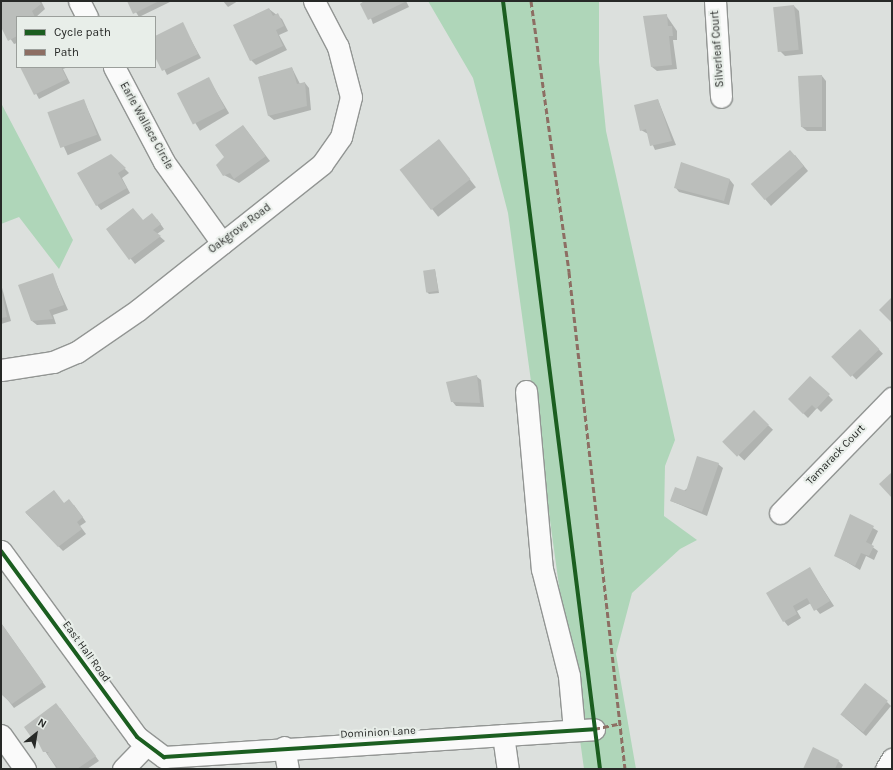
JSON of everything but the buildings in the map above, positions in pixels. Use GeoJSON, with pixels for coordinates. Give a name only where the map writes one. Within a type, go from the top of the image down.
{"type":"FeatureCollection","features":[{"type":"Feature","properties":{"kind":"street"},"geometry":{"type":"LineString","coordinates":[[79,1],[86,16]]}},
{"type":"Feature","properties":{"kind":"street","name":"Oakgrove Road"},"geometry":{"type":"LineString","coordinates":[[1,370],[53,362],[77,352],[138,310],[322,164],[342,137],[351,97],[345,65],[314,1]]}},
{"type":"Feature","properties":{"kind":"street","name":"Silverleaf Court"},"geometry":{"type":"LineString","coordinates":[[714,1],[721,97]]}},
{"type":"Feature","properties":{"kind":"street","name":"Earle Wallace Circle"},"geometry":{"type":"LineString","coordinates":[[115,68],[164,162],[222,242]]}},
{"type":"Feature","properties":{"kind":"street","name":"Dominion Lane"},"geometry":{"type":"LineString","coordinates":[[167,763],[284,747],[584,729],[542,569],[526,391]]}},
{"type":"Feature","properties":{"kind":"street","name":"Tamarack Court"},"geometry":{"type":"LineString","coordinates":[[780,513],[892,398]]}},
{"type":"Feature","properties":{"kind":"street","name":"East Hall Road"},"geometry":{"type":"LineString","coordinates":[[1,551],[145,746],[167,763]]}},
{"type":"Feature","properties":{"kind":"street"},"geometry":{"type":"LineString","coordinates":[[1,735],[25,769]]}},
{"type":"Feature","properties":{"kind":"street"},"geometry":{"type":"LineString","coordinates":[[503,735],[508,769]]}},
{"type":"Feature","properties":{"kind":"street"},"geometry":{"type":"LineString","coordinates":[[123,769],[145,746]]}},
{"type":"Feature","properties":{"kind":"street"},"geometry":{"type":"LineString","coordinates":[[284,747],[288,769]]}},
{"type":"Feature","properties":{"kind":"street"},"geometry":{"type":"LineString","coordinates":[[886,769],[892,760]]}},
{"type":"Feature","properties":{"kind":"green space"},"geometry":{"type":"Polygon","coordinates":[[[428,1],[599,1],[599,62],[606,131],[675,440],[665,466],[664,516],[697,540],[680,549],[632,593],[616,654],[636,769],[584,769],[508,213],[473,78],[428,1]]]}},
{"type":"Feature","properties":{"kind":"green space"},"geometry":{"type":"Polygon","coordinates":[[[1,103],[73,240],[59,269],[19,217],[1,224],[1,103]]]}},
{"type":"Feature","properties":{"kind":"marked path"},"geometry":{"type":"LineString","coordinates":[[531,1],[569,272],[625,769]]}},
{"type":"Feature","properties":{"kind":"marked path"},"geometry":{"type":"LineString","coordinates":[[594,729],[618,724]]}},
{"type":"Feature","properties":{"kind":"cycle path"},"geometry":{"type":"LineString","coordinates":[[503,1],[600,769]]}},
{"type":"Feature","properties":{"kind":"cycle path"},"geometry":{"type":"LineString","coordinates":[[1,551],[137,737],[164,757],[594,729]]}}]}
